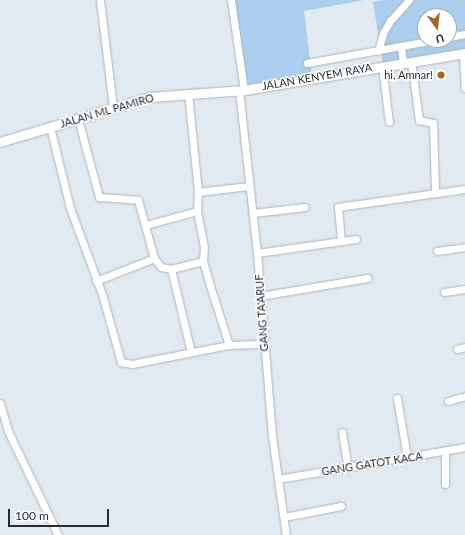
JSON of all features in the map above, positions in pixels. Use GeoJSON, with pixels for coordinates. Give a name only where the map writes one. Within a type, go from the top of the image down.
{"type":"FeatureCollection","features":[{"type":"Feature","properties":{"kind":"street"},"geometry":{"type":"LineString","coordinates":[[100,0],[113,107]]}},
{"type":"Feature","properties":{"kind":"street","name":"GANG TA'ARUF"},"geometry":{"type":"LineString","coordinates":[[231,0],[257,253],[272,436],[286,535]]}},
{"type":"Feature","properties":{"kind":"street"},"geometry":{"type":"LineString","coordinates":[[378,51],[383,33],[390,21],[409,0]]}},
{"type":"Feature","properties":{"kind":"street"},"geometry":{"type":"LineString","coordinates":[[307,63],[417,44]]}},
{"type":"Feature","properties":{"kind":"street"},"geometry":{"type":"LineString","coordinates":[[401,47],[407,62],[419,120],[432,123],[435,191]]}},
{"type":"Feature","properties":{"kind":"street"},"geometry":{"type":"LineString","coordinates":[[464,53],[465,88]]}},
{"type":"Feature","properties":{"kind":"street","name":"JALAN KENYEM RAYA"},"geometry":{"type":"LineString","coordinates":[[241,90],[464,53]]}},
{"type":"Feature","properties":{"kind":"street"},"geometry":{"type":"LineString","coordinates":[[382,66],[388,122]]}},
{"type":"Feature","properties":{"kind":"street","name":"JALAN ML PAMIRO"},"geometry":{"type":"LineString","coordinates":[[0,142],[150,97],[241,90]]}},
{"type":"Feature","properties":{"kind":"street"},"geometry":{"type":"LineString","coordinates":[[188,93],[198,192],[197,211],[204,247],[203,261],[229,345]]}},
{"type":"Feature","properties":{"kind":"street"},"geometry":{"type":"LineString","coordinates":[[78,119],[99,197],[138,200],[154,258],[161,267],[171,269],[203,261]]}},
{"type":"Feature","properties":{"kind":"street"},"geometry":{"type":"LineString","coordinates":[[50,127],[70,208],[96,281],[122,364],[132,364],[229,345],[264,344]]}},
{"type":"Feature","properties":{"kind":"street"},"geometry":{"type":"LineString","coordinates":[[198,192],[249,186]]}},
{"type":"Feature","properties":{"kind":"street"},"geometry":{"type":"LineString","coordinates":[[340,241],[338,207],[435,191],[465,189]]}},
{"type":"Feature","properties":{"kind":"street"},"geometry":{"type":"LineString","coordinates":[[253,213],[306,207]]}},
{"type":"Feature","properties":{"kind":"street"},"geometry":{"type":"LineString","coordinates":[[146,225],[197,211]]}},
{"type":"Feature","properties":{"kind":"street"},"geometry":{"type":"LineString","coordinates":[[257,253],[356,239]]}},
{"type":"Feature","properties":{"kind":"street"},"geometry":{"type":"LineString","coordinates":[[438,251],[465,247]]}},
{"type":"Feature","properties":{"kind":"street"},"geometry":{"type":"LineString","coordinates":[[96,281],[154,258]]}},
{"type":"Feature","properties":{"kind":"street"},"geometry":{"type":"LineString","coordinates":[[171,269],[192,352]]}},
{"type":"Feature","properties":{"kind":"street"},"geometry":{"type":"LineString","coordinates":[[260,296],[368,278]]}},
{"type":"Feature","properties":{"kind":"street"},"geometry":{"type":"LineString","coordinates":[[444,292],[465,289]]}},
{"type":"Feature","properties":{"kind":"street"},"geometry":{"type":"LineString","coordinates":[[457,349],[465,347]]}},
{"type":"Feature","properties":{"kind":"street"},"geometry":{"type":"LineString","coordinates":[[448,401],[465,396]]}},
{"type":"Feature","properties":{"kind":"street"},"geometry":{"type":"LineString","coordinates":[[397,398],[407,458]]}},
{"type":"Feature","properties":{"kind":"street"},"geometry":{"type":"LineString","coordinates":[[0,403],[8,431],[58,535]]}},
{"type":"Feature","properties":{"kind":"street"},"geometry":{"type":"LineString","coordinates":[[342,432],[348,468]]}},
{"type":"Feature","properties":{"kind":"street","name":"GANG GATOT KACA"},"geometry":{"type":"LineString","coordinates":[[278,479],[445,452],[465,447]]}},
{"type":"Feature","properties":{"kind":"street"},"geometry":{"type":"LineString","coordinates":[[445,452],[445,484]]}},
{"type":"Feature","properties":{"kind":"street"},"geometry":{"type":"LineString","coordinates":[[284,517],[341,506]]}},
{"type":"Feature","properties":{"kind":"shaded area"},"geometry":{"type":"Polygon","coordinates":[[[234,0],[364,0],[304,11],[312,76],[242,89],[234,0]]]}},
{"type":"Feature","properties":{"kind":"shaded area"},"geometry":{"type":"Polygon","coordinates":[[[384,0],[465,0],[465,50],[383,65],[373,2],[384,0]]]}},
{"type":"Feature","properties":{"kind":"place","name":"hi, Amnar!"},"geometry":{"type":"Point","coordinates":[441,75]}}]}
